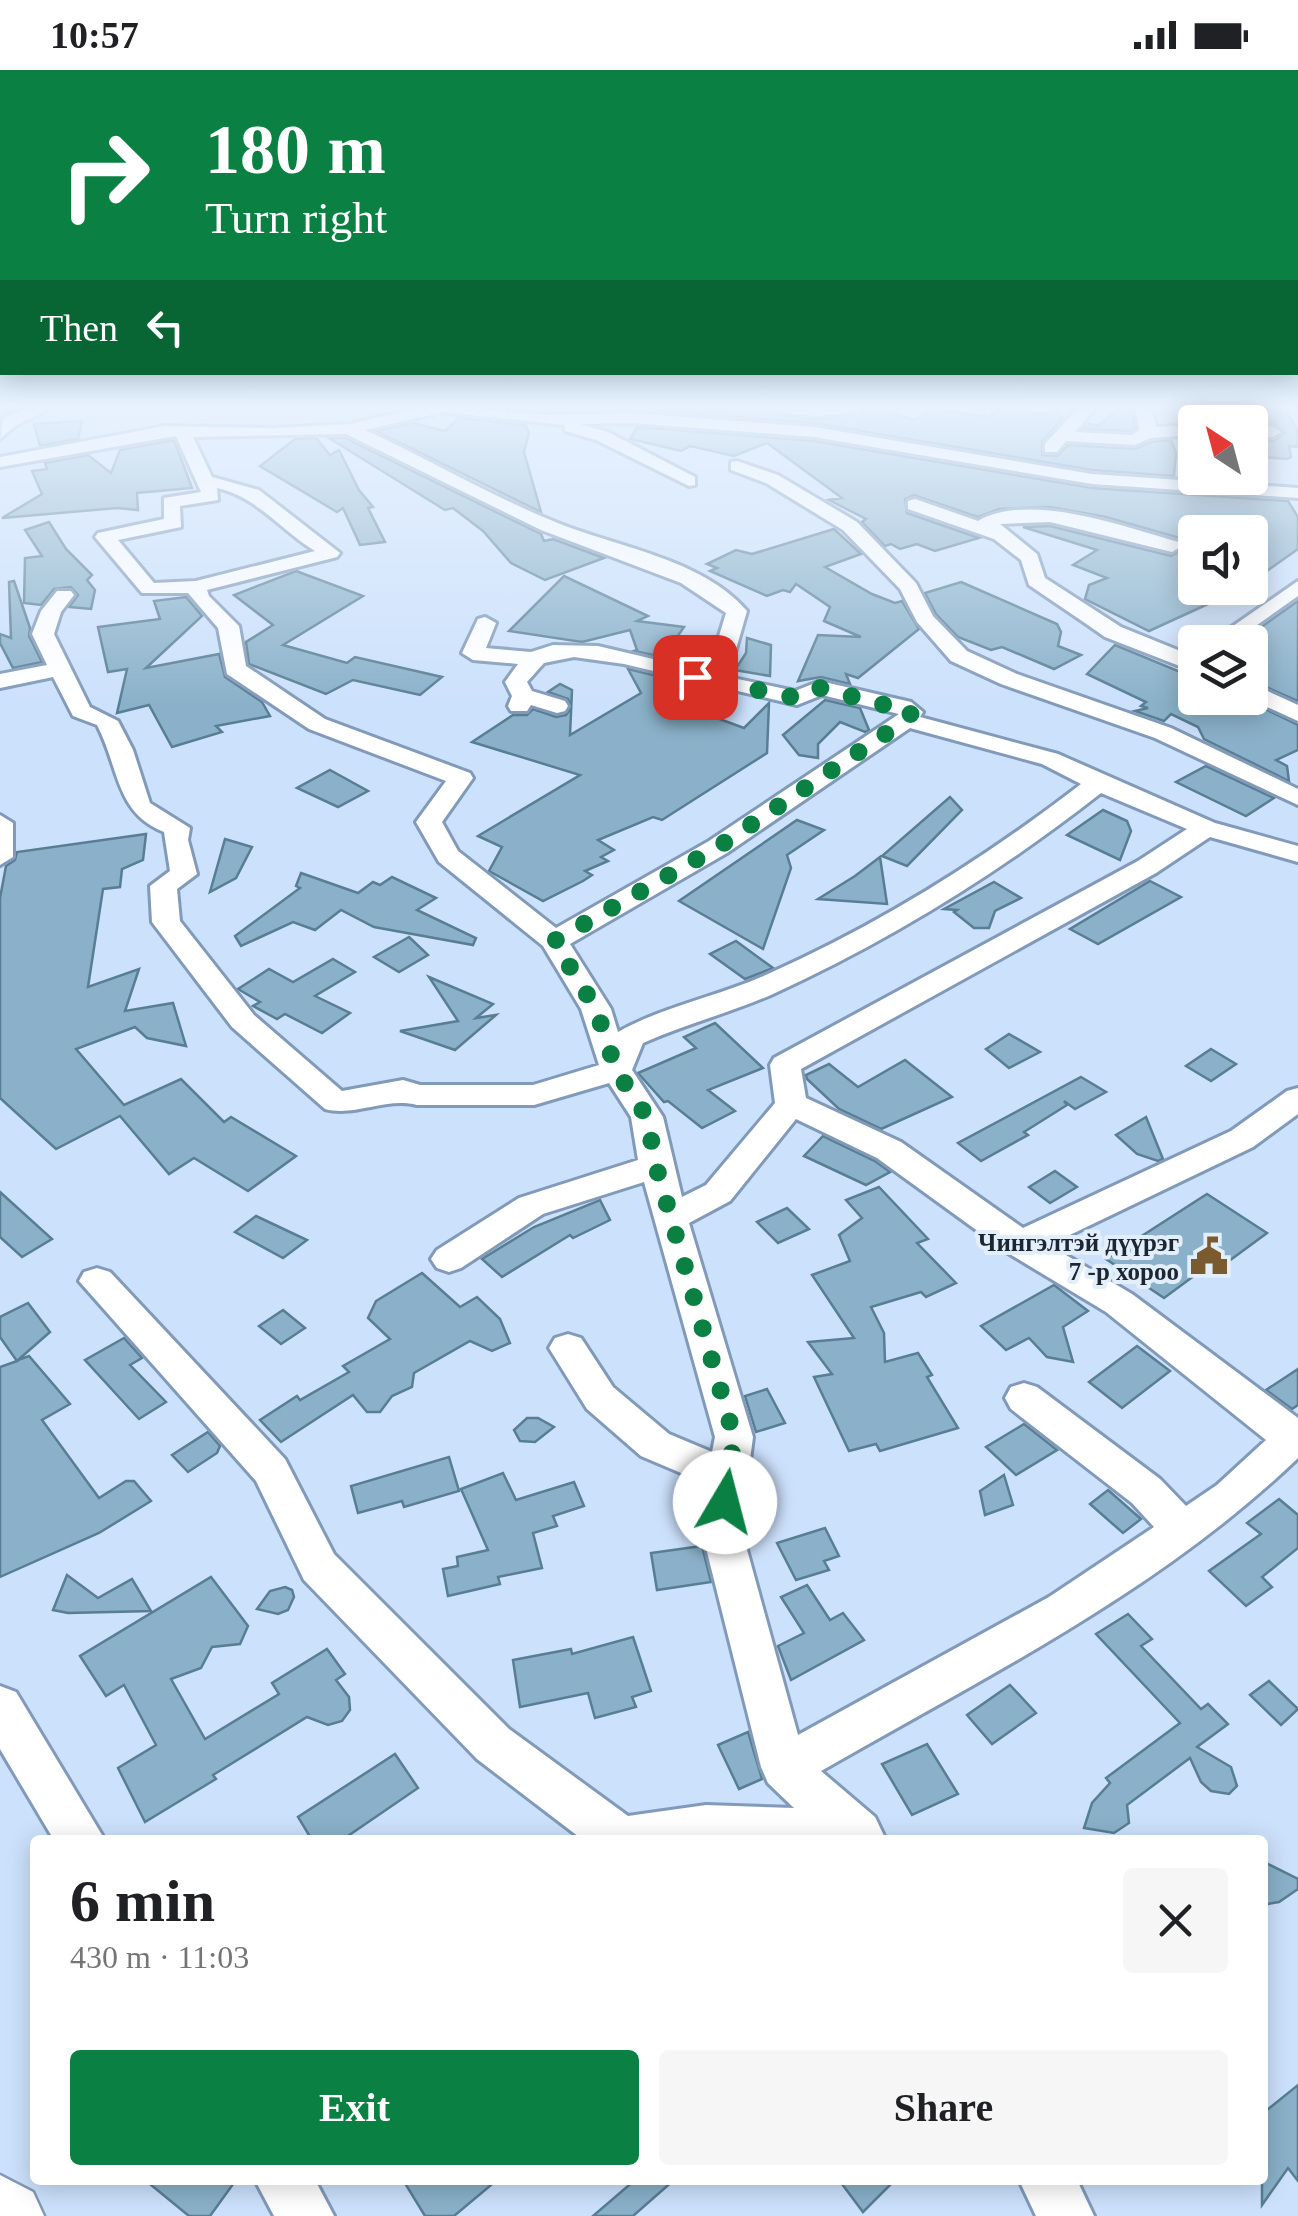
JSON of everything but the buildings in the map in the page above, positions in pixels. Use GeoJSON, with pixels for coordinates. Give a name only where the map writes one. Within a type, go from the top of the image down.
{"type":"FeatureCollection","features":[{"type":"Feature","properties":{"kind":"main road"},"geometry":{"type":"LineString","coordinates":[[0,2209],[8,2216]]}},
{"type":"Feature","properties":{"kind":"street"},"geometry":{"type":"LineString","coordinates":[[171,505],[174,523],[104,537],[149,589],[196,587],[330,553],[290,527],[272,505]]}},
{"type":"Feature","properties":{"kind":"street"},"geometry":{"type":"LineString","coordinates":[[502,505],[658,566],[719,595],[737,612],[716,681]]}},
{"type":"Feature","properties":{"kind":"street"},"geometry":{"type":"LineString","coordinates":[[815,505],[850,526],[909,587],[924,618],[958,656],[1010,679],[1164,734],[1298,798]]}},
{"type":"Feature","properties":{"kind":"street"},"geometry":{"type":"LineString","coordinates":[[915,505],[994,533],[1030,558],[1036,580],[1092,619],[1113,632],[1178,657]]}},
{"type":"Feature","properties":{"kind":"street"},"geometry":{"type":"LineString","coordinates":[[994,533],[986,523],[998,515],[1025,514],[1172,546]]}},
{"type":"Feature","properties":{"kind":"street"},"geometry":{"type":"LineString","coordinates":[[1244,625],[1298,586]]}},
{"type":"Feature","properties":{"kind":"street"},"geometry":{"type":"LineString","coordinates":[[196,587],[200,598],[228,626],[235,669],[317,724],[461,778],[429,822],[448,856],[554,941],[596,1009],[616,1070],[647,1117],[656,1166],[734,1437],[721,1528],[784,1766],[858,1835]]}},
{"type":"Feature","properties":{"kind":"street"},"geometry":{"type":"LineString","coordinates":[[64,595],[51,611],[43,634],[81,711],[106,721],[121,752],[128,788],[151,820],[177,828],[175,840],[184,874],[164,886],[166,922],[243,1021],[336,1102],[404,1090],[417,1095],[534,1095],[616,1070]]}},
{"type":"Feature","properties":{"kind":"street"},"geometry":{"type":"LineString","coordinates":[[485,624],[473,653],[534,659],[559,649],[576,650],[797,698],[820,688],[912,712],[906,720],[718,847],[554,941]]}},
{"type":"Feature","properties":{"kind":"street"},"geometry":{"type":"LineString","coordinates":[[534,659],[516,682],[521,701],[557,706]]}},
{"type":"Feature","properties":{"kind":"street"},"geometry":{"type":"LineString","coordinates":[[0,681],[60,669]]}},
{"type":"Feature","properties":{"kind":"street"},"geometry":{"type":"LineString","coordinates":[[1268,699],[1298,714]]}},
{"type":"Feature","properties":{"kind":"street"},"geometry":{"type":"LineString","coordinates":[[906,720],[1050,759],[1098,784],[1206,828],[1298,854]]}},
{"type":"Feature","properties":{"kind":"street"},"geometry":{"type":"LineString","coordinates":[[616,1070],[630,1036],[754,992],[878,932],[1033,835],[1098,784]]}},
{"type":"Feature","properties":{"kind":"street"},"geometry":{"type":"LineString","coordinates":[[0,823],[0,856]]}},
{"type":"Feature","properties":{"kind":"street"},"geometry":{"type":"LineString","coordinates":[[672,1217],[718,1193],[791,1104],[785,1065],[1147,868],[1206,828]]}},
{"type":"Feature","properties":{"kind":"street"},"geometry":{"type":"LineString","coordinates":[[1020,1244],[1242,1139],[1298,1098]]}},
{"type":"Feature","properties":{"kind":"street"},"geometry":{"type":"LineString","coordinates":[[784,1766],[1064,1610],[1231,1497],[1295,1436],[1119,1303],[1020,1244],[888,1150],[791,1104]]}},
{"type":"Feature","properties":{"kind":"street"},"geometry":{"type":"LineString","coordinates":[[449,1259],[532,1206],[656,1166]]}},
{"type":"Feature","properties":{"kind":"street"},"geometry":{"type":"LineString","coordinates":[[97,1281],[271,1470],[319,1567],[492,1744],[615,1835]]}},
{"type":"Feature","properties":{"kind":"street"},"geometry":{"type":"LineString","coordinates":[[568,1348],[600,1398],[654,1445],[729,1476]]}},
{"type":"Feature","properties":{"kind":"street"},"geometry":{"type":"LineString","coordinates":[[1024,1398],[1146,1491],[1182,1530]]}},
{"type":"Feature","properties":{"kind":"street"},"geometry":{"type":"LineString","coordinates":[[0,1707],[78,1835]]}},
{"type":"Feature","properties":{"kind":"street"},"geometry":{"type":"LineString","coordinates":[[657,1835],[706,1828],[826,1835]]}},
{"type":"Feature","properties":{"kind":"street"},"geometry":{"type":"LineString","coordinates":[[286,2185],[306,2216]]}},
{"type":"Feature","properties":{"kind":"street"},"geometry":{"type":"LineString","coordinates":[[1050,2185],[1066,2216]]}},
{"type":"Feature","properties":{"kind":"place","name":"Чингэлтэй дүүрэг 7 -р хороо"},"geometry":{"type":"Point","coordinates":[1209,1256]}},
{"type":"Feature","properties":{"kind":"route"},"geometry":{"type":"LineString","coordinates":[[695,677],[797,698],[820,688],[912,712],[906,720],[718,847],[554,941],[596,1009],[616,1070],[647,1117],[656,1166],[734,1437],[725,1502]]}}]}
